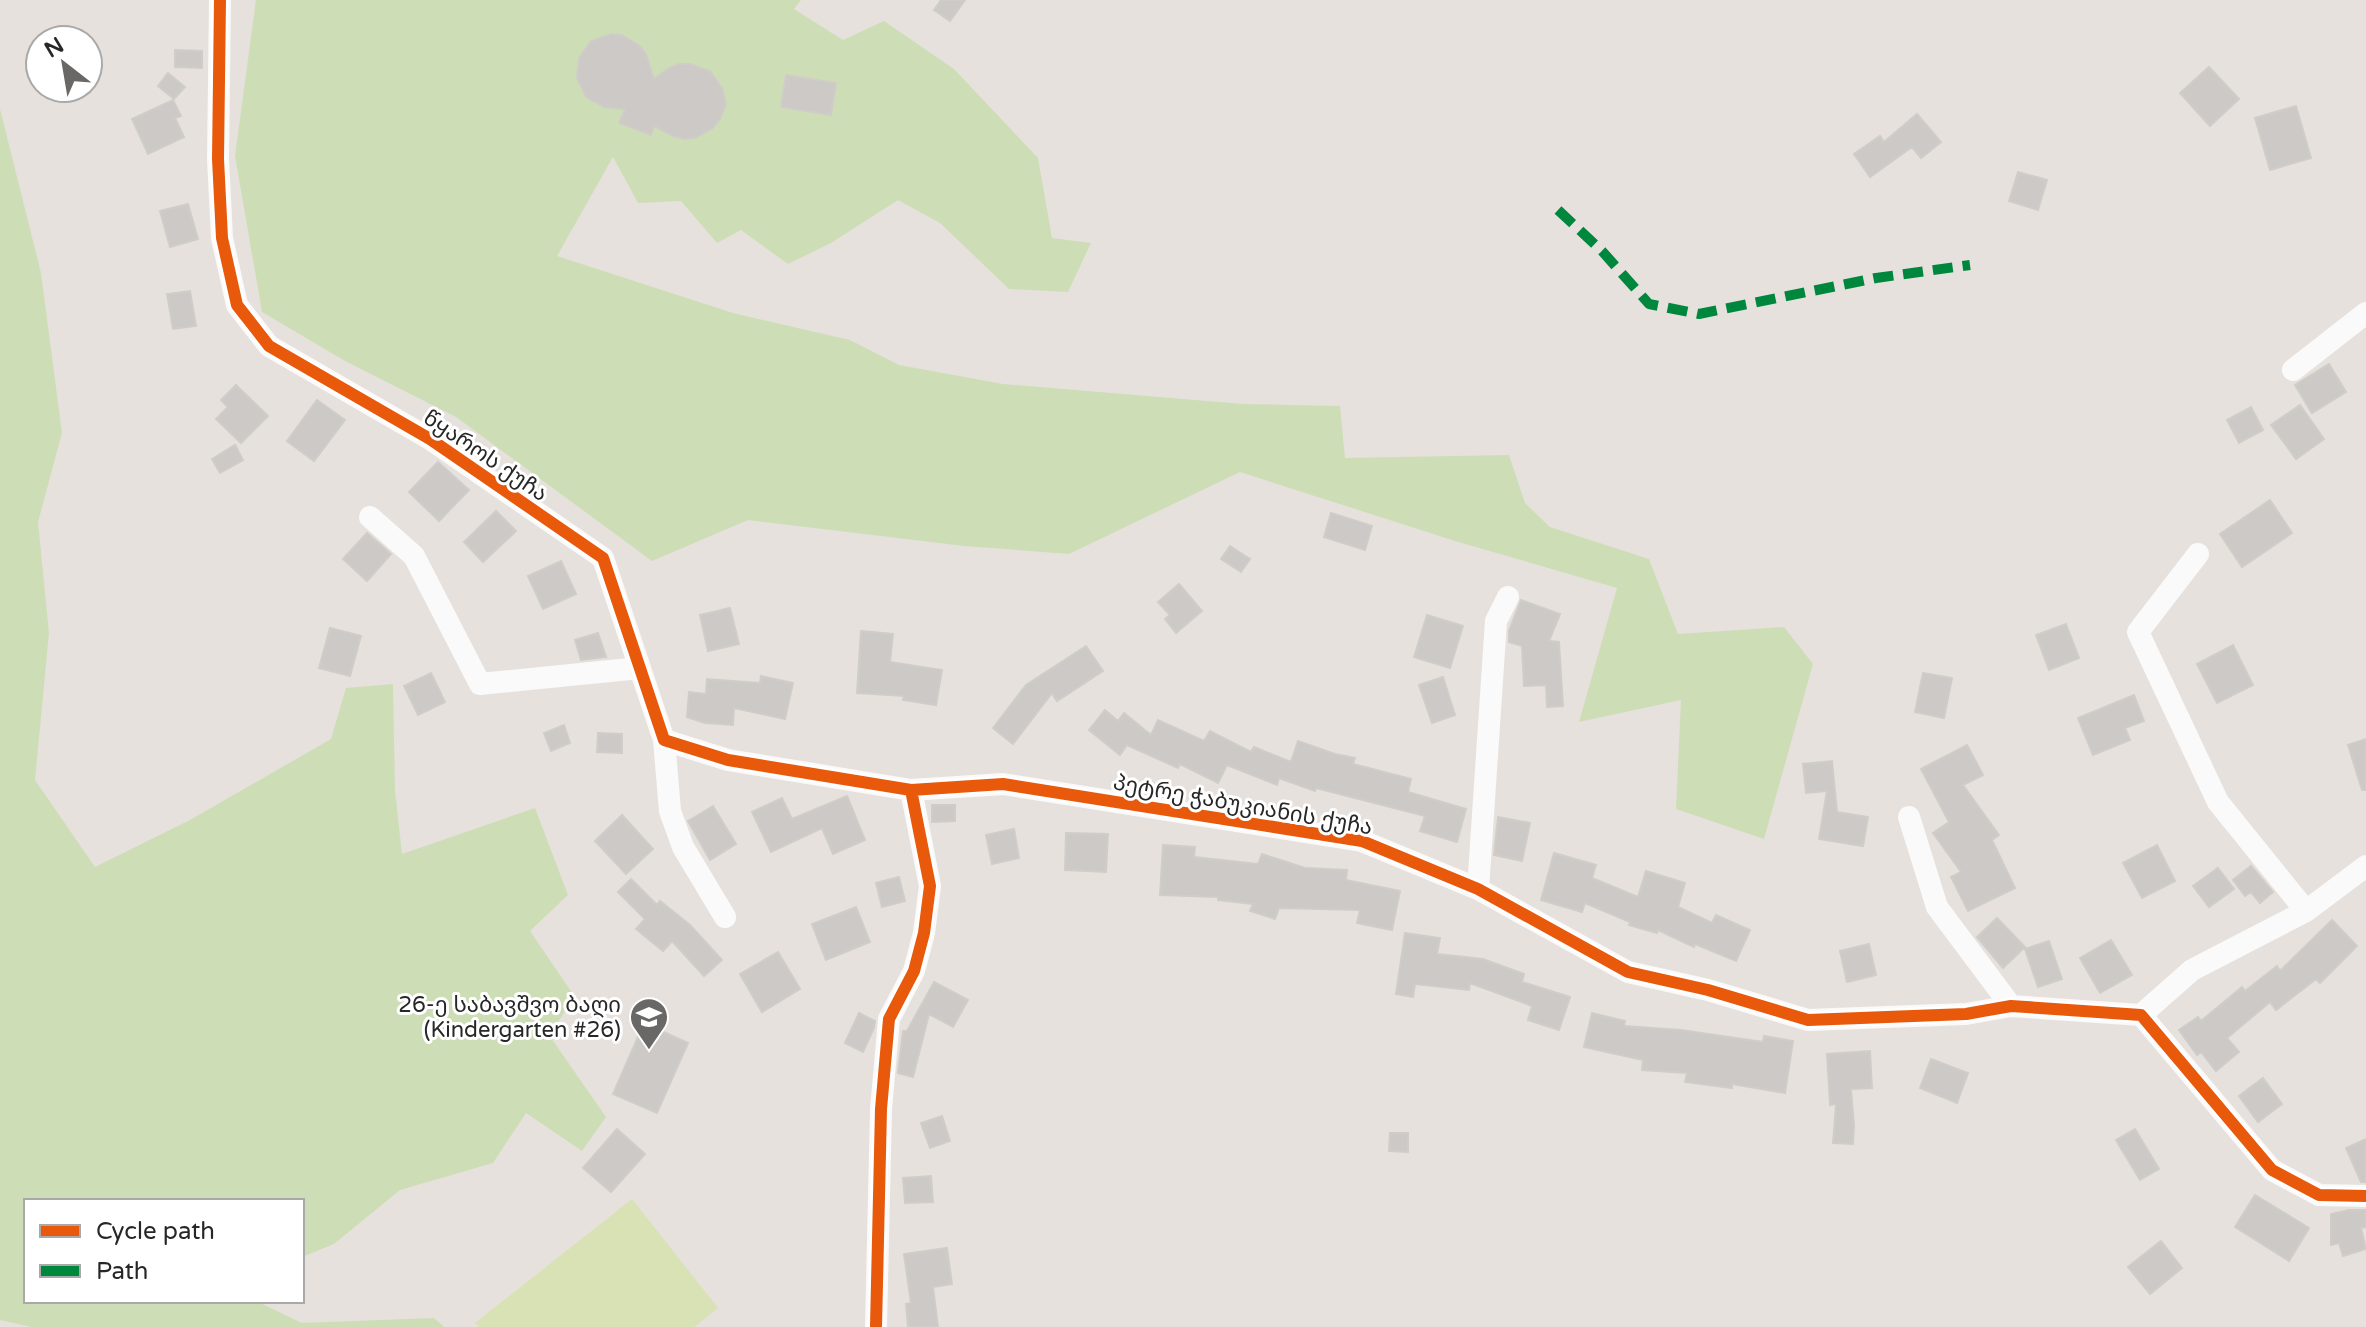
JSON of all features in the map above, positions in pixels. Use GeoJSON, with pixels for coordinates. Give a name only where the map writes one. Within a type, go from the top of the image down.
{"type":"FeatureCollection","features":[{"type":"Feature","properties":{"kind":"street","name":"წყაროს ქუჩა"},"geometry":{"type":"LineString","coordinates":[[220,0],[218,159],[222,238],[237,305],[269,346],[430,439],[603,558],[664,740],[670,811],[683,847],[725,917]]}},
{"type":"Feature","properties":{"kind":"street"},"geometry":{"type":"LineString","coordinates":[[2293,370],[2366,313]]}},
{"type":"Feature","properties":{"kind":"street"},"geometry":{"type":"LineString","coordinates":[[370,517],[414,556],[480,684],[640,668]]}},
{"type":"Feature","properties":{"kind":"street"},"geometry":{"type":"LineString","coordinates":[[2198,554],[2138,632],[2218,802],[2306,911]]}},
{"type":"Feature","properties":{"kind":"street"},"geometry":{"type":"LineString","coordinates":[[1478,889],[1496,621],[1508,597]]}},
{"type":"Feature","properties":{"kind":"street"},"geometry":{"type":"LineString","coordinates":[[664,740],[728,760],[911,790],[930,886],[924,933],[914,971],[889,1019],[881,1109],[876,1327]]}},
{"type":"Feature","properties":{"kind":"street","name":"პეტრე ჭაბუკიანის ქუჩა"},"geometry":{"type":"LineString","coordinates":[[911,790],[1003,784],[1362,841],[1478,889],[1628,972],[1708,990],[1808,1020],[1938,1016],[2011,1006],[2141,1015]]}},
{"type":"Feature","properties":{"kind":"street"},"geometry":{"type":"LineString","coordinates":[[1909,817],[1937,907],[2011,1006]]}},
{"type":"Feature","properties":{"kind":"street"},"geometry":{"type":"LineString","coordinates":[[2366,866],[2306,911],[2192,970],[2141,1015],[2272,1170],[2319,1195],[2366,1196]]}},
{"type":"Feature","properties":{"kind":"green space"},"geometry":{"type":"Polygon","coordinates":[[[256,0],[801,0],[794,9],[843,40],[884,21],[954,69],[1038,158],[1052,238],[1091,243],[1068,292],[1009,289],[940,223],[898,200],[831,243],[788,264],[741,230],[717,243],[681,201],[638,203],[613,157],[557,256],[733,313],[850,340],[899,365],[1003,384],[1243,404],[1340,406],[1345,458],[1509,455],[1525,503],[1550,527],[1649,559],[1678,634],[1784,627],[1813,664],[1764,839],[1676,809],[1681,700],[1579,722],[1617,588],[1455,541],[1240,472],[1069,554],[964,546],[748,520],[652,561],[456,417],[345,361],[262,312],[235,156],[256,0]]]}},
{"type":"Feature","properties":{"kind":"green space"},"geometry":{"type":"Polygon","coordinates":[[[0,109],[41,273],[62,433],[38,522],[49,633],[35,780],[95,867],[190,820],[331,739],[346,688],[393,684],[395,790],[402,854],[535,808],[568,895],[530,931],[575,997],[549,1035],[606,1117],[582,1151],[526,1113],[493,1163],[400,1190],[334,1244],[304,1256],[304,1199],[24,1199],[24,1303],[260,1303],[302,1323],[434,1318],[444,1327],[31,1327],[0,1320],[0,109]]]}},
{"type":"Feature","properties":{"kind":"green space"},"geometry":{"type":"Polygon","coordinates":[[[632,1199],[718,1308],[694,1327],[479,1327],[475,1323],[632,1199]]]}},
{"type":"Feature","properties":{"kind":"building"},"geometry":{"type":"Polygon","coordinates":[[[941,0],[965,0],[950,21],[934,10],[941,0]]]}},
{"type":"Feature","properties":{"kind":"building"},"geometry":{"type":"Polygon","coordinates":[[[611,34],[622,35],[640,46],[654,79],[679,64],[690,64],[710,71],[722,88],[726,104],[713,128],[695,138],[684,139],[654,126],[651,135],[619,123],[625,109],[604,107],[586,97],[577,78],[579,58],[591,41],[611,34]]]}},
{"type":"Feature","properties":{"kind":"building"},"geometry":{"type":"Polygon","coordinates":[[[175,50],[202,51],[202,68],[175,67],[175,50]]]}},
{"type":"Feature","properties":{"kind":"building"},"geometry":{"type":"Polygon","coordinates":[[[2209,67],[2239,99],[2210,126],[2180,93],[2209,67]]]}},
{"type":"Feature","properties":{"kind":"building"},"geometry":{"type":"Polygon","coordinates":[[[168,73],[185,87],[174,99],[158,86],[168,73]]]}},
{"type":"Feature","properties":{"kind":"building"},"geometry":{"type":"Polygon","coordinates":[[[786,75],[836,83],[831,115],[781,107],[786,75]]]}},
{"type":"Feature","properties":{"kind":"building"},"geometry":{"type":"Polygon","coordinates":[[[173,100],[181,116],[175,118],[184,137],[148,154],[132,119],[173,100]]]}},
{"type":"Feature","properties":{"kind":"building"},"geometry":{"type":"Polygon","coordinates":[[[2296,106],[2311,158],[2270,170],[2255,118],[2296,106]]]}},
{"type":"Feature","properties":{"kind":"building"},"geometry":{"type":"Polygon","coordinates":[[[1917,114],[1941,142],[1921,158],[1912,147],[1870,177],[1854,154],[1880,136],[1884,142],[1917,114]]]}},
{"type":"Feature","properties":{"kind":"building"},"geometry":{"type":"Polygon","coordinates":[[[2018,172],[2047,180],[2038,210],[2009,201],[2018,172]]]}},
{"type":"Feature","properties":{"kind":"building"},"geometry":{"type":"Polygon","coordinates":[[[188,204],[198,239],[170,247],[160,211],[188,204]]]}},
{"type":"Feature","properties":{"kind":"building"},"geometry":{"type":"Polygon","coordinates":[[[190,291],[196,326],[173,329],[167,294],[190,291]]]}},
{"type":"Feature","properties":{"kind":"building"},"geometry":{"type":"Polygon","coordinates":[[[2329,364],[2346,392],[2312,413],[2295,385],[2329,364]]]}},
{"type":"Feature","properties":{"kind":"building"},"geometry":{"type":"Polygon","coordinates":[[[236,385],[268,416],[241,443],[216,419],[228,407],[221,400],[236,385]]]}},
{"type":"Feature","properties":{"kind":"building"},"geometry":{"type":"Polygon","coordinates":[[[317,400],[345,420],[314,461],[287,441],[317,400]]]}},
{"type":"Feature","properties":{"kind":"building"},"geometry":{"type":"Polygon","coordinates":[[[2300,405],[2324,439],[2296,459],[2271,425],[2300,405]]]}},
{"type":"Feature","properties":{"kind":"building"},"geometry":{"type":"Polygon","coordinates":[[[2251,407],[2263,430],[2239,443],[2227,420],[2251,407]]]}},
{"type":"Feature","properties":{"kind":"building"},"geometry":{"type":"Polygon","coordinates":[[[235,445],[243,460],[220,473],[212,459],[235,445]]]}},
{"type":"Feature","properties":{"kind":"building"},"geometry":{"type":"Polygon","coordinates":[[[438,462],[469,490],[439,521],[409,492],[438,462]]]}},
{"type":"Feature","properties":{"kind":"building"},"geometry":{"type":"Polygon","coordinates":[[[2270,500],[2292,533],[2242,567],[2220,534],[2270,500]]]}},
{"type":"Feature","properties":{"kind":"building"},"geometry":{"type":"Polygon","coordinates":[[[496,511],[516,531],[483,562],[464,542],[496,511]]]}},
{"type":"Feature","properties":{"kind":"building"},"geometry":{"type":"Polygon","coordinates":[[[1331,513],[1372,526],[1365,550],[1324,537],[1331,513]]]}},
{"type":"Feature","properties":{"kind":"building"},"geometry":{"type":"Polygon","coordinates":[[[367,533],[391,554],[367,581],[343,559],[367,533]]]}},
{"type":"Feature","properties":{"kind":"building"},"geometry":{"type":"Polygon","coordinates":[[[1230,546],[1250,559],[1241,572],[1221,559],[1230,546]]]}},
{"type":"Feature","properties":{"kind":"building"},"geometry":{"type":"Polygon","coordinates":[[[561,561],[576,594],[543,609],[528,576],[561,561]]]}},
{"type":"Feature","properties":{"kind":"building"},"geometry":{"type":"Polygon","coordinates":[[[1179,584],[1202,611],[1176,633],[1165,619],[1170,615],[1158,602],[1179,584]]]}},
{"type":"Feature","properties":{"kind":"building"},"geometry":{"type":"Polygon","coordinates":[[[1521,600],[1560,614],[1549,641],[1559,642],[1563,706],[1547,707],[1546,685],[1524,686],[1522,646],[1509,642],[1509,631],[1521,600]]]}},
{"type":"Feature","properties":{"kind":"building"},"geometry":{"type":"Polygon","coordinates":[[[730,608],[739,644],[708,651],[700,615],[730,608]]]}},
{"type":"Feature","properties":{"kind":"building"},"geometry":{"type":"Polygon","coordinates":[[[1427,615],[1463,626],[1450,668],[1414,657],[1427,615]]]}},
{"type":"Feature","properties":{"kind":"building"},"geometry":{"type":"Polygon","coordinates":[[[2066,624],[2079,658],[2049,670],[2036,635],[2066,624]]]}},
{"type":"Feature","properties":{"kind":"building"},"geometry":{"type":"Polygon","coordinates":[[[330,628],[361,636],[350,676],[319,668],[330,628]]]}},
{"type":"Feature","properties":{"kind":"building"},"geometry":{"type":"Polygon","coordinates":[[[861,631],[893,634],[890,662],[942,670],[936,705],[903,700],[904,696],[857,693],[861,631]]]}},
{"type":"Feature","properties":{"kind":"building"},"geometry":{"type":"Polygon","coordinates":[[[598,633],[606,657],[581,660],[575,640],[598,633]]]}},
{"type":"Feature","properties":{"kind":"building"},"geometry":{"type":"Polygon","coordinates":[[[2233,645],[2253,685],[2217,703],[2197,664],[2233,645]]]}},
{"type":"Feature","properties":{"kind":"building"},"geometry":{"type":"Polygon","coordinates":[[[1086,646],[1103,671],[1057,701],[1052,693],[1013,744],[993,728],[1026,685],[1086,646]]]}},
{"type":"Feature","properties":{"kind":"building"},"geometry":{"type":"Polygon","coordinates":[[[431,673],[445,702],[418,715],[404,686],[431,673]]]}},
{"type":"Feature","properties":{"kind":"building"},"geometry":{"type":"Polygon","coordinates":[[[1923,673],[1952,678],[1944,718],[1915,712],[1923,673]]]}},
{"type":"Feature","properties":{"kind":"building"},"geometry":{"type":"Polygon","coordinates":[[[761,676],[793,683],[785,719],[734,708],[733,725],[705,723],[687,717],[689,692],[706,694],[707,679],[760,683],[761,676]]]}},
{"type":"Feature","properties":{"kind":"building"},"geometry":{"type":"Polygon","coordinates":[[[1443,677],[1455,715],[1432,723],[1419,685],[1443,677]]]}},
{"type":"Feature","properties":{"kind":"building"},"geometry":{"type":"Polygon","coordinates":[[[2134,695],[2144,721],[2125,728],[2130,740],[2093,755],[2078,718],[2134,695]]]}},
{"type":"Feature","properties":{"kind":"building"},"geometry":{"type":"Polygon","coordinates":[[[1105,710],[1118,721],[1124,713],[1151,735],[1158,720],[1204,741],[1210,731],[1251,752],[1254,747],[1291,762],[1298,741],[1355,758],[1353,764],[1411,779],[1408,792],[1466,809],[1457,842],[1420,831],[1425,816],[1316,788],[1315,791],[1279,778],[1277,785],[1227,765],[1218,783],[1180,764],[1178,768],[1127,745],[1120,755],[1089,730],[1105,710]]]}},
{"type":"Feature","properties":{"kind":"building"},"geometry":{"type":"Polygon","coordinates":[[[564,725],[570,743],[551,751],[544,733],[564,725]]]}},
{"type":"Feature","properties":{"kind":"building"},"geometry":{"type":"Polygon","coordinates":[[[598,733],[622,734],[622,753],[597,752],[598,733]]]}},
{"type":"Feature","properties":{"kind":"building"},"geometry":{"type":"Polygon","coordinates":[[[2366,739],[2366,790],[2362,790],[2348,745],[2366,739]]]}},
{"type":"Feature","properties":{"kind":"building"},"geometry":{"type":"Polygon","coordinates":[[[1967,745],[1983,775],[1963,785],[1999,835],[1992,840],[2015,888],[1968,911],[1951,877],[1961,872],[1933,833],[1949,822],[1921,769],[1967,745]]]}},
{"type":"Feature","properties":{"kind":"building"},"geometry":{"type":"Polygon","coordinates":[[[1832,761],[1837,812],[1868,817],[1863,846],[1819,839],[1827,791],[1806,793],[1803,764],[1832,761]]]}},
{"type":"Feature","properties":{"kind":"building"},"geometry":{"type":"Polygon","coordinates":[[[847,796],[865,840],[833,854],[822,828],[771,852],[752,812],[782,798],[792,819],[847,796]]]}},
{"type":"Feature","properties":{"kind":"building"},"geometry":{"type":"Polygon","coordinates":[[[932,805],[955,805],[955,821],[932,822],[932,805]]]}},
{"type":"Feature","properties":{"kind":"building"},"geometry":{"type":"Polygon","coordinates":[[[713,806],[736,844],[710,860],[688,821],[713,806]]]}},
{"type":"Feature","properties":{"kind":"building"},"geometry":{"type":"Polygon","coordinates":[[[622,815],[653,849],[626,874],[595,841],[622,815]]]}},
{"type":"Feature","properties":{"kind":"building"},"geometry":{"type":"Polygon","coordinates":[[[1498,817],[1530,823],[1522,861],[1494,855],[1498,817]]]}},
{"type":"Feature","properties":{"kind":"building"},"geometry":{"type":"Polygon","coordinates":[[[1014,829],[1019,858],[992,864],[986,835],[1014,829]]]}},
{"type":"Feature","properties":{"kind":"building"},"geometry":{"type":"Polygon","coordinates":[[[1066,833],[1108,834],[1106,872],[1065,870],[1066,833]]]}},
{"type":"Feature","properties":{"kind":"building"},"geometry":{"type":"Polygon","coordinates":[[[1163,845],[1195,847],[1194,857],[1258,864],[1262,854],[1305,868],[1347,870],[1346,880],[1400,891],[1392,930],[1357,923],[1360,910],[1279,908],[1275,919],[1250,911],[1253,904],[1218,900],[1218,897],[1160,895],[1163,845]]]}},
{"type":"Feature","properties":{"kind":"building"},"geometry":{"type":"Polygon","coordinates":[[[2157,845],[2175,881],[2142,898],[2123,863],[2157,845]]]}},
{"type":"Feature","properties":{"kind":"building"},"geometry":{"type":"Polygon","coordinates":[[[1554,853],[1596,865],[1592,878],[1638,897],[1646,871],[1685,883],[1678,907],[1712,923],[1716,915],[1750,930],[1736,961],[1695,944],[1694,947],[1658,930],[1657,933],[1629,925],[1630,922],[1585,903],[1582,912],[1541,900],[1554,853]]]}},
{"type":"Feature","properties":{"kind":"building"},"geometry":{"type":"Polygon","coordinates":[[[2251,866],[2273,892],[2260,903],[2251,892],[2245,896],[2233,880],[2251,866]]]}},
{"type":"Feature","properties":{"kind":"building"},"geometry":{"type":"Polygon","coordinates":[[[2218,868],[2234,889],[2209,907],[2193,886],[2218,868]]]}},
{"type":"Feature","properties":{"kind":"building"},"geometry":{"type":"Polygon","coordinates":[[[899,877],[905,901],[882,907],[876,883],[899,877]]]}},
{"type":"Feature","properties":{"kind":"building"},"geometry":{"type":"Polygon","coordinates":[[[631,879],[657,905],[660,901],[690,925],[722,960],[704,976],[672,941],[663,951],[636,929],[645,919],[618,892],[631,879]]]}},
{"type":"Feature","properties":{"kind":"building"},"geometry":{"type":"Polygon","coordinates":[[[856,907],[870,942],[826,960],[812,924],[856,907]]]}},
{"type":"Feature","properties":{"kind":"building"},"geometry":{"type":"Polygon","coordinates":[[[1997,918],[2025,947],[2003,968],[1977,937],[1997,918]]]}},
{"type":"Feature","properties":{"kind":"building"},"geometry":{"type":"Polygon","coordinates":[[[2332,920],[2357,946],[2320,983],[2316,979],[2276,1010],[2270,1002],[2227,1038],[2239,1052],[2216,1071],[2201,1052],[2197,1055],[2179,1030],[2198,1017],[2201,1021],[2242,987],[2245,991],[2277,966],[2280,971],[2332,920]]]}},
{"type":"Feature","properties":{"kind":"building"},"geometry":{"type":"Polygon","coordinates":[[[1405,933],[1440,938],[1437,954],[1483,959],[1524,974],[1522,982],[1570,997],[1559,1030],[1528,1020],[1532,1006],[1470,983],[1469,990],[1415,984],[1413,997],[1396,994],[1405,933]]]}},
{"type":"Feature","properties":{"kind":"building"},"geometry":{"type":"Polygon","coordinates":[[[2111,940],[2132,975],[2100,993],[2080,958],[2111,940]]]}},
{"type":"Feature","properties":{"kind":"building"},"geometry":{"type":"Polygon","coordinates":[[[2049,941],[2062,979],[2038,987],[2025,949],[2049,941]]]}},
{"type":"Feature","properties":{"kind":"building"},"geometry":{"type":"Polygon","coordinates":[[[1869,944],[1876,975],[1847,982],[1840,951],[1869,944]]]}},
{"type":"Feature","properties":{"kind":"building"},"geometry":{"type":"Polygon","coordinates":[[[778,952],[800,989],[762,1012],[740,974],[778,952]]]}},
{"type":"Feature","properties":{"kind":"building"},"geometry":{"type":"Polygon","coordinates":[[[934,982],[968,1000],[953,1027],[929,1014],[913,1077],[898,1073],[903,1031],[907,1031],[934,982]]]}},
{"type":"Feature","properties":{"kind":"building"},"geometry":{"type":"Polygon","coordinates":[[[859,1013],[875,1021],[863,1052],[845,1043],[859,1013]]]}},
{"type":"Feature","properties":{"kind":"building"},"geometry":{"type":"Polygon","coordinates":[[[1592,1013],[1625,1021],[1624,1026],[1681,1030],[1763,1042],[1764,1036],[1793,1041],[1785,1093],[1732,1084],[1732,1088],[1685,1082],[1687,1073],[1642,1070],[1643,1060],[1584,1047],[1592,1013]]]}},
{"type":"Feature","properties":{"kind":"building"},"geometry":{"type":"Polygon","coordinates":[[[644,1023],[688,1043],[657,1113],[613,1094],[644,1023]]]}},
{"type":"Feature","properties":{"kind":"building"},"geometry":{"type":"Polygon","coordinates":[[[1870,1051],[1872,1088],[1851,1089],[1853,1144],[1833,1143],[1836,1104],[1830,1105],[1827,1054],[1870,1051]]]}},
{"type":"Feature","properties":{"kind":"building"},"geometry":{"type":"Polygon","coordinates":[[[1931,1059],[1968,1073],[1957,1103],[1920,1088],[1931,1059]]]}},
{"type":"Feature","properties":{"kind":"building"},"geometry":{"type":"Polygon","coordinates":[[[2263,1078],[2282,1104],[2258,1122],[2239,1096],[2263,1078]]]}},
{"type":"Feature","properties":{"kind":"building"},"geometry":{"type":"Polygon","coordinates":[[[942,1116],[950,1141],[930,1148],[921,1123],[942,1116]]]}},
{"type":"Feature","properties":{"kind":"building"},"geometry":{"type":"Polygon","coordinates":[[[617,1129],[645,1154],[611,1192],[583,1168],[617,1129]]]}},
{"type":"Feature","properties":{"kind":"building"},"geometry":{"type":"Polygon","coordinates":[[[2135,1129],[2159,1169],[2140,1180],[2116,1140],[2135,1129]]]}},
{"type":"Feature","properties":{"kind":"building"},"geometry":{"type":"Polygon","coordinates":[[[1390,1133],[1408,1133],[1408,1152],[1389,1151],[1390,1133]]]}},
{"type":"Feature","properties":{"kind":"building"},"geometry":{"type":"Polygon","coordinates":[[[2366,1139],[2366,1182],[2361,1182],[2346,1148],[2366,1139]]]}},
{"type":"Feature","properties":{"kind":"building"},"geometry":{"type":"Polygon","coordinates":[[[931,1176],[933,1202],[905,1203],[903,1178],[931,1176]]]}},
{"type":"Feature","properties":{"kind":"building"},"geometry":{"type":"Polygon","coordinates":[[[2255,1195],[2309,1228],[2289,1261],[2235,1227],[2255,1195]]]}},
{"type":"Feature","properties":{"kind":"building"},"geometry":{"type":"Polygon","coordinates":[[[2365,1210],[2366,1227],[2361,1228],[2366,1249],[2343,1256],[2339,1243],[2331,1245],[2331,1214],[2365,1210]]]}},
{"type":"Feature","properties":{"kind":"building"},"geometry":{"type":"Polygon","coordinates":[[[2161,1241],[2182,1268],[2150,1294],[2128,1267],[2161,1241]]]}},
{"type":"Feature","properties":{"kind":"building"},"geometry":{"type":"Polygon","coordinates":[[[947,1248],[952,1284],[933,1287],[938,1327],[908,1327],[906,1304],[911,1303],[904,1254],[947,1248]]]}},
{"type":"Feature","properties":{"kind":"marked path"},"geometry":{"type":"LineString","coordinates":[[1558,210],[1602,251],[1649,304],[1699,314],[1876,278],[1970,265]]}},
{"type":"Feature","properties":{"kind":"cycle path"},"geometry":{"type":"LineString","coordinates":[[220,0],[218,159],[222,238],[237,305],[269,346],[430,439],[603,558],[664,740],[728,760],[911,790],[1003,784],[1362,841],[1478,889],[1628,972],[1708,990],[1808,1020],[1966,1014],[2011,1006],[2141,1015],[2272,1170],[2319,1195],[2366,1196]]}},
{"type":"Feature","properties":{"kind":"cycle path"},"geometry":{"type":"LineString","coordinates":[[876,1327],[881,1109],[889,1019],[914,971],[924,933],[930,886],[911,790]]}},
{"type":"Feature","properties":{"kind":"place","name":"26-ე საბავშვო ბაღი (Kindergarten #26)"},"geometry":{"type":"Point","coordinates":[649,1051]}}]}
